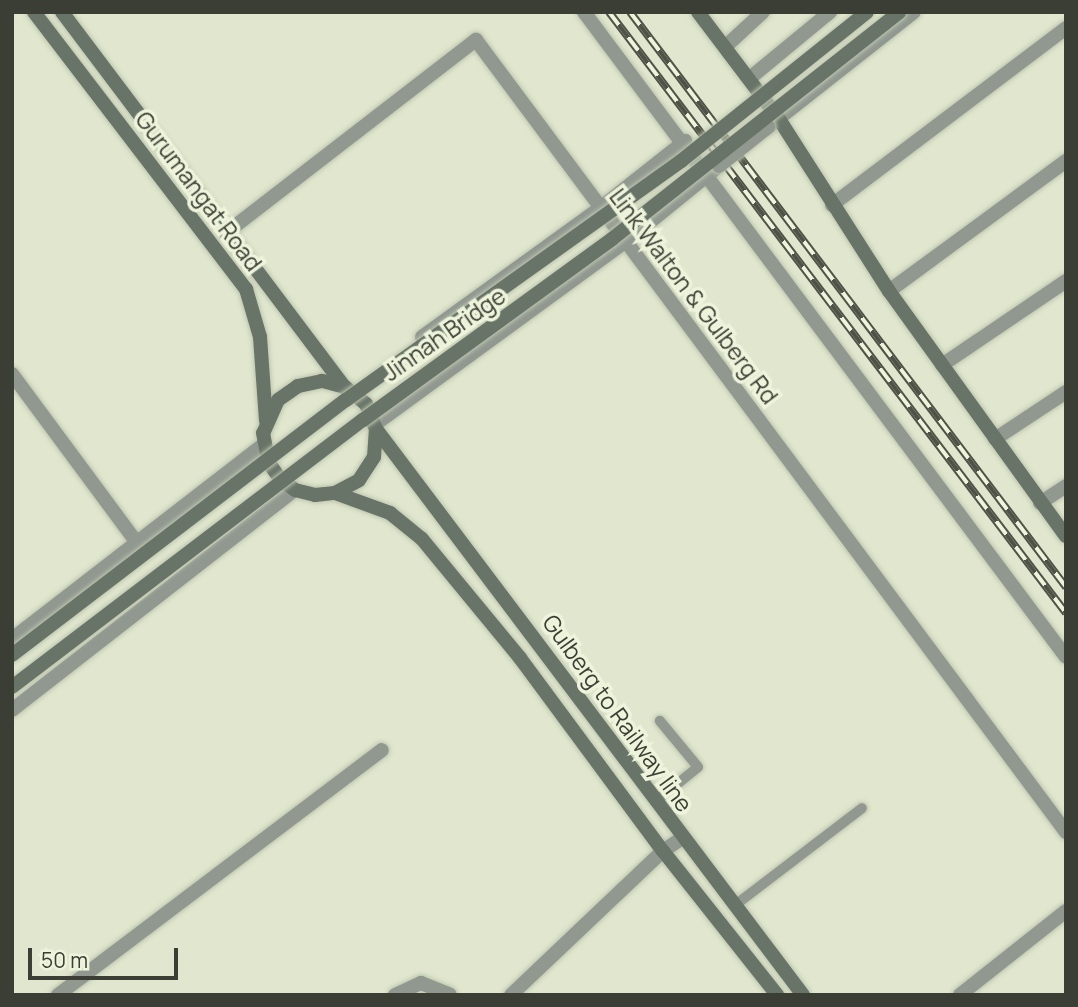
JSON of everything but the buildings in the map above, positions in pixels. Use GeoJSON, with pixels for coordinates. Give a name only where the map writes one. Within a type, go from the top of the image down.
{"type":"FeatureCollection","features":[{"type":"Feature","properties":{"kind":"main road","name":"Gurumangat Road"},"geometry":{"type":"LineString","coordinates":[[34,12],[246,289],[260,337],[266,421]]}},
{"type":"Feature","properties":{"kind":"main road"},"geometry":{"type":"LineString","coordinates":[[62,12],[226,233],[347,388],[366,404],[375,427],[374,457],[359,480],[335,493],[315,495],[295,490],[280,479],[263,444],[266,421],[278,400],[298,386],[322,381],[347,388]]}},
{"type":"Feature","properties":{"kind":"main road"},"geometry":{"type":"LineString","coordinates":[[698,12],[750,78],[774,123],[889,291],[1066,536]]}},
{"type":"Feature","properties":{"kind":"main road","name":"Jinnah Bridge"},"geometry":{"type":"LineString","coordinates":[[12,654],[346,400],[681,161],[867,12]]}},
{"type":"Feature","properties":{"kind":"main road","name":"Jinnah Bridge"},"geometry":{"type":"LineString","coordinates":[[12,687],[363,420],[612,240],[899,12]]}},
{"type":"Feature","properties":{"kind":"main road","name":"Gulberg to Railway line"},"geometry":{"type":"LineString","coordinates":[[375,427],[682,838]]}},
{"type":"Feature","properties":{"kind":"main road"},"geometry":{"type":"LineString","coordinates":[[335,493],[390,513],[422,539],[520,658],[663,851],[777,995]]}},
{"type":"Feature","properties":{"kind":"main road"},"geometry":{"type":"LineString","coordinates":[[682,838],[803,995]]}},
{"type":"Feature","properties":{"kind":"street"},"geometry":{"type":"LineString","coordinates":[[584,12],[685,141],[714,170],[1066,657]]}},
{"type":"Feature","properties":{"kind":"street"},"geometry":{"type":"LineString","coordinates":[[726,46],[763,12]]}},
{"type":"Feature","properties":{"kind":"street"},"geometry":{"type":"LineString","coordinates":[[750,78],[830,12]]}},
{"type":"Feature","properties":{"kind":"street"},"geometry":{"type":"LineString","coordinates":[[375,427],[624,243],[914,12]]}},
{"type":"Feature","properties":{"kind":"street"},"geometry":{"type":"LineString","coordinates":[[832,205],[1066,28]]}},
{"type":"Feature","properties":{"kind":"street","name":"Link Walton & Gulberg Rd"},"geometry":{"type":"LineString","coordinates":[[226,233],[475,40],[1066,832]]}},
{"type":"Feature","properties":{"kind":"street"},"geometry":{"type":"LineString","coordinates":[[347,388],[600,209],[685,141]]}},
{"type":"Feature","properties":{"kind":"street"},"geometry":{"type":"LineString","coordinates":[[889,291],[1066,161]]}},
{"type":"Feature","properties":{"kind":"street"},"geometry":{"type":"LineString","coordinates":[[942,365],[1066,281]]}},
{"type":"Feature","properties":{"kind":"street"},"geometry":{"type":"LineString","coordinates":[[14,382],[138,544]]}},
{"type":"Feature","properties":{"kind":"street"},"geometry":{"type":"LineString","coordinates":[[995,439],[1066,392]]}},
{"type":"Feature","properties":{"kind":"street"},"geometry":{"type":"LineString","coordinates":[[12,639],[138,544],[263,444]]}},
{"type":"Feature","properties":{"kind":"street"},"geometry":{"type":"LineString","coordinates":[[1040,503],[1066,486]]}},
{"type":"Feature","properties":{"kind":"street"},"geometry":{"type":"LineString","coordinates":[[12,710],[295,490]]}},
{"type":"Feature","properties":{"kind":"street"},"geometry":{"type":"LineString","coordinates":[[58,995],[382,750]]}},
{"type":"Feature","properties":{"kind":"street","name":"Gulberg to Railway line"},"geometry":{"type":"LineString","coordinates":[[510,995],[663,851],[682,838]]}},
{"type":"Feature","properties":{"kind":"street"},"geometry":{"type":"LineString","coordinates":[[960,995],[1066,911]]}},
{"type":"Feature","properties":{"kind":"street"},"geometry":{"type":"LineString","coordinates":[[395,995],[421,983],[450,995]]}},
{"type":"Feature","properties":{"kind":"lane"},"geometry":{"type":"LineString","coordinates":[[655,802],[698,767],[660,721]]}},
{"type":"Feature","properties":{"kind":"lane"},"geometry":{"type":"LineString","coordinates":[[734,906],[862,808]]}},
{"type":"Feature","properties":{"kind":"railway"},"geometry":{"type":"LineString","coordinates":[[609,12],[1066,613]]}},
{"type":"Feature","properties":{"kind":"railway"},"geometry":{"type":"LineString","coordinates":[[630,12],[1066,587]]}}]}
